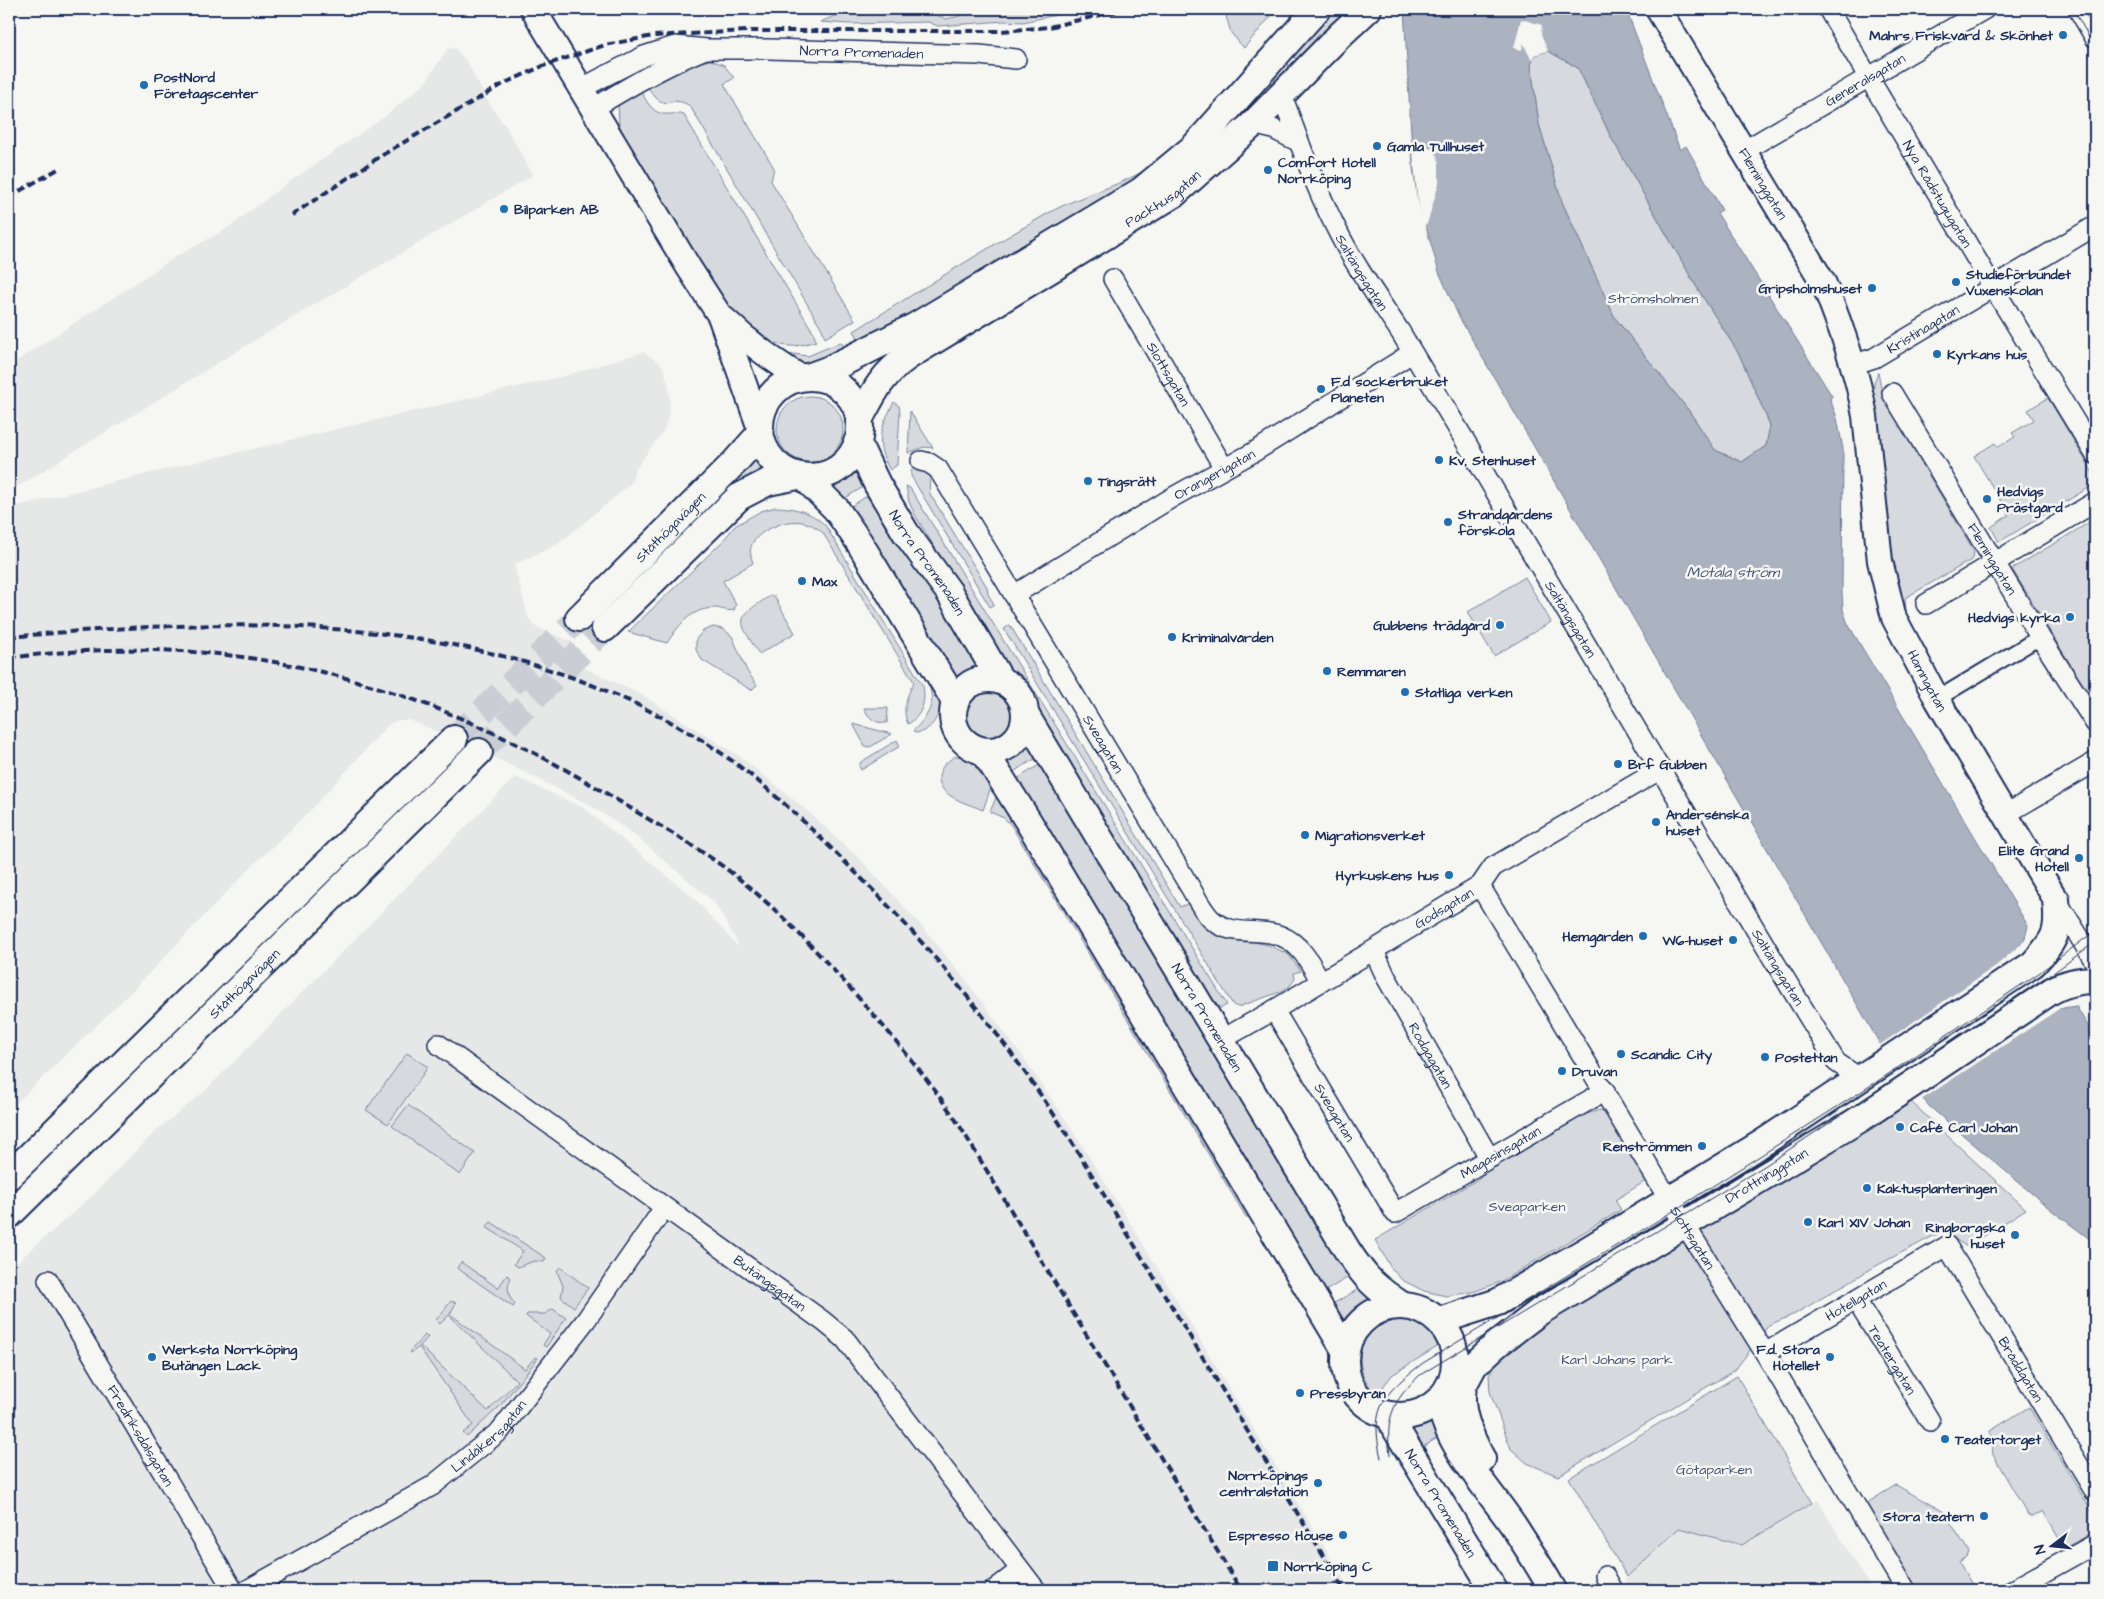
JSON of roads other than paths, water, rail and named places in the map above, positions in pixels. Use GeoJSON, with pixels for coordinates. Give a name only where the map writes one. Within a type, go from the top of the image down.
{"type":"FeatureCollection","features":[{"type":"Feature","properties":{"kind":"main road","name":"Packhusgatan"},"geometry":{"type":"LineString","coordinates":[[862,429],[920,337],[1141,191],[1168,170],[1214,126],[1317,9]]}},
{"type":"Feature","properties":{"kind":"main road","name":"Packhusgatan"},"geometry":{"type":"LineString","coordinates":[[813,379],[845,377],[866,368],[1174,194],[1253,124],[1368,9]]}},
{"type":"Feature","properties":{"kind":"main road"},"geometry":{"type":"LineString","coordinates":[[801,477],[821,476],[837,469],[850,458],[862,429],[852,401],[838,386],[813,379],[779,387],[761,422],[762,444],[772,461],[780,468],[801,477],[836,509],[859,542],[955,702]]}},
{"type":"Feature","properties":{"kind":"main road","name":"Ståthögavägen"},"geometry":{"type":"LineString","coordinates":[[579,618],[735,462],[761,422]]}},
{"type":"Feature","properties":{"kind":"main road","name":"Norra Promenaden"},"geometry":{"type":"LineString","coordinates":[[862,429],[877,484],[906,533],[949,592],[1002,681]]}},
{"type":"Feature","properties":{"kind":"main road","name":"Ståthögavägen"},"geometry":{"type":"LineString","coordinates":[[605,628],[739,497],[768,482],[801,477]]}},
{"type":"Feature","properties":{"kind":"main road"},"geometry":{"type":"LineString","coordinates":[[982,751],[998,750],[1012,743],[1020,735],[1024,725],[1026,714],[1024,704],[1011,686],[1002,681],[992,679],[974,682],[960,693],[955,702],[952,718],[956,731],[965,743],[982,751],[1023,813],[1346,1350]]}},
{"type":"Feature","properties":{"kind":"main road","name":"Norra Promenaden"},"geometry":{"type":"LineString","coordinates":[[1026,714],[1220,1040],[1364,1276],[1376,1288],[1403,1306]]}},
{"type":"Feature","properties":{"kind":"main road","name":"Ståthögavägen"},"geometry":{"type":"LineString","coordinates":[[9,1176],[454,739]]}},
{"type":"Feature","properties":{"kind":"main road","name":"Ståthögavägen"},"geometry":{"type":"LineString","coordinates":[[9,1215],[479,752]]}},
{"type":"Feature","properties":{"kind":"main road"},"geometry":{"type":"LineString","coordinates":[[1439,1322],[1498,1302],[1588,1249],[1764,1142],[2033,964],[2053,941],[2059,920],[2056,900]]}},
{"type":"Feature","properties":{"kind":"main road","name":"Drottninggatan"},"geometry":{"type":"LineString","coordinates":[[1444,1394],[1497,1344],[1539,1312],[1685,1226],[1863,1117],[2051,991],[2062,985],[2083,980],[2095,980]]}},
{"type":"Feature","properties":{"kind":"main road"},"geometry":{"type":"LineString","coordinates":[[1403,1306],[1416,1308],[1428,1313],[1447,1332],[1455,1353],[1453,1378],[1444,1394],[1434,1406],[1416,1414],[1390,1416],[1378,1412],[1365,1404],[1355,1393],[1348,1380],[1345,1365],[1346,1350],[1351,1335],[1360,1322],[1373,1312],[1403,1306]]}},
{"type":"Feature","properties":{"kind":"main road"},"geometry":{"type":"LineString","coordinates":[[1472,1369],[1464,1386],[1462,1400],[1467,1426],[1515,1527]]}},
{"type":"Feature","properties":{"kind":"main road"},"geometry":{"type":"LineString","coordinates":[[1444,1394],[1441,1410],[1452,1436],[1515,1527],[1553,1590]]}},
{"type":"Feature","properties":{"kind":"main road","name":"Norra Promenaden"},"geometry":{"type":"LineString","coordinates":[[1390,1416],[1394,1426],[1494,1590]]}},
{"type":"Feature","properties":{"kind":"street"},"geometry":{"type":"LineString","coordinates":[[533,9],[720,316],[730,342],[750,363],[758,379],[761,422]]}},
{"type":"Feature","properties":{"kind":"street","name":"Fleminggatan"},"geometry":{"type":"LineString","coordinates":[[1658,9],[1745,150],[1824,284],[1852,365]]}},
{"type":"Feature","properties":{"kind":"street","name":"Nya Rådstugugatan"},"geometry":{"type":"LineString","coordinates":[[1828,9],[1993,287],[2095,454]]}},
{"type":"Feature","properties":{"kind":"street","name":"Generalsgatan"},"geometry":{"type":"LineString","coordinates":[[1745,150],[1985,9]]}},
{"type":"Feature","properties":{"kind":"street"},"geometry":{"type":"LineString","coordinates":[[2078,9],[2095,38]]}},
{"type":"Feature","properties":{"kind":"street","name":"Norra Promenaden"},"geometry":{"type":"LineString","coordinates":[[582,88],[644,56],[675,46],[707,49],[768,48],[979,55],[1016,59]]}},
{"type":"Feature","properties":{"kind":"street","name":"Norra Promenaden"},"geometry":{"type":"LineString","coordinates":[[594,108],[673,62],[707,49]]}},
{"type":"Feature","properties":{"kind":"street","name":"Saltängsgatan"},"geometry":{"type":"LineString","coordinates":[[1282,95],[1299,142],[1335,226],[1773,959],[1836,1062],[1855,1074],[1871,1072]]}},
{"type":"Feature","properties":{"kind":"street"},"geometry":{"type":"LineString","coordinates":[[1253,124],[1273,129],[1299,142]]}},
{"type":"Feature","properties":{"kind":"street","name":"Kristinagatan"},"geometry":{"type":"LineString","coordinates":[[1852,365],[1874,358],[2095,226]]}},
{"type":"Feature","properties":{"kind":"street","name":"Slottsgatan"},"geometry":{"type":"LineString","coordinates":[[1113,279],[1224,468]]}},
{"type":"Feature","properties":{"kind":"street"},"geometry":{"type":"LineString","coordinates":[[720,316],[754,347],[774,362],[813,379]]}},
{"type":"Feature","properties":{"kind":"street","name":"Orangerigatan"},"geometry":{"type":"LineString","coordinates":[[1014,595],[1224,468],[1254,452],[1412,353]]}},
{"type":"Feature","properties":{"kind":"street","name":"Hamngatan"},"geometry":{"type":"LineString","coordinates":[[1852,365],[1861,394],[1865,416],[1880,561],[1889,602],[1898,627],[1937,699],[2056,900],[2095,962]]}},
{"type":"Feature","properties":{"kind":"street","name":"Fleminggatan"},"geometry":{"type":"LineString","coordinates":[[1892,393],[1994,563],[2095,722]]}},
{"type":"Feature","properties":{"kind":"street","name":"Sveagatan"},"geometry":{"type":"LineString","coordinates":[[921,461],[929,463],[938,469],[1190,887],[1212,919],[1230,930],[1281,936],[1298,947],[1321,982]]}},
{"type":"Feature","properties":{"kind":"street"},"geometry":{"type":"LineString","coordinates":[[1926,604],[2095,502]]}},
{"type":"Feature","properties":{"kind":"street"},"geometry":{"type":"LineString","coordinates":[[1937,699],[2040,637]]}},
{"type":"Feature","properties":{"kind":"street"},"geometry":{"type":"LineString","coordinates":[[2006,814],[2095,762]]}},
{"type":"Feature","properties":{"kind":"street","name":"Godsgatan"},"geometry":{"type":"LineString","coordinates":[[1220,1040],[1374,951],[1480,886],[1493,867],[1661,769]]}},
{"type":"Feature","properties":{"kind":"street","name":"Slottsgatan"},"geometry":{"type":"LineString","coordinates":[[1480,886],[1605,1091],[1668,1199],[1848,1488],[1906,1590]]}},
{"type":"Feature","properties":{"kind":"street","name":"Rodgagatan"},"geometry":{"type":"LineString","coordinates":[[1374,951],[1386,977],[1486,1152],[1492,1157]]}},
{"type":"Feature","properties":{"kind":"street","name":"Sveagatan"},"geometry":{"type":"LineString","coordinates":[[1274,1010],[1395,1213]]}},
{"type":"Feature","properties":{"kind":"street","name":"Butängsgatan"},"geometry":{"type":"LineString","coordinates":[[438,1044],[823,1321],[845,1339],[1036,1590]]}},
{"type":"Feature","properties":{"kind":"street","name":"Magasinsgatan"},"geometry":{"type":"LineString","coordinates":[[1395,1213],[1605,1091]]}},
{"type":"Feature","properties":{"kind":"street","name":"Lindåkersgatan"},"geometry":{"type":"LineString","coordinates":[[250,1589],[432,1486],[500,1431],[584,1324],[664,1208]]}},
{"type":"Feature","properties":{"kind":"street","name":"Hotellgatan"},"geometry":{"type":"LineString","coordinates":[[1765,1353],[1947,1246]]}},
{"type":"Feature","properties":{"kind":"street","name":"Bråddgatan"},"geometry":{"type":"LineString","coordinates":[[1947,1246],[2023,1385],[2095,1492]]}},
{"type":"Feature","properties":{"kind":"street","name":"Fredriksdalsgatan"},"geometry":{"type":"LineString","coordinates":[[48,1280],[233,1590]]}},
{"type":"Feature","properties":{"kind":"street","name":"Teatergatan"},"geometry":{"type":"LineString","coordinates":[[1856,1300],[1930,1421]]}},
{"type":"Feature","properties":{"kind":"street"},"geometry":{"type":"LineString","coordinates":[[2012,1590],[2095,1544]]}},
{"type":"Feature","properties":{"kind":"street"},"geometry":{"type":"LineString","coordinates":[[994,1590],[1020,1570]]}},
{"type":"Feature","properties":{"kind":"water","name":"Motala ström"},"geometry":{"type":"Polygon","coordinates":[[[1404,9],[1626,9],[1680,150],[1686,146],[1722,210],[1717,213],[1832,396],[1830,399],[1837,418],[1843,449],[1842,592],[1843,610],[1848,624],[2028,926],[2025,938],[2017,949],[2057,1009],[2076,1006],[2095,1038],[2095,1243],[2050,1209],[1930,1107],[1901,1074],[1880,1044],[1459,317],[1439,272],[1417,195],[1413,168],[1404,9]],[[1548,51],[1534,55],[1531,66],[1539,124],[1562,202],[1615,318],[1689,411],[1715,450],[1742,462],[1766,446],[1770,425],[1739,354],[1696,286],[1611,137],[1578,68],[1548,51]]]}},
{"type":"Feature","properties":{"kind":"tunnel"},"geometry":{"type":"LineString","coordinates":[[454,739],[579,618]]}},
{"type":"Feature","properties":{"kind":"tunnel"},"geometry":{"type":"LineString","coordinates":[[479,752],[605,628]]}},
{"type":"Feature","properties":{"kind":"tram line"},"geometry":{"type":"LineString","coordinates":[[2073,9],[2095,47]]}},
{"type":"Feature","properties":{"kind":"tram line"},"geometry":{"type":"LineString","coordinates":[[2082,9],[2095,30]]}},
{"type":"Feature","properties":{"kind":"tram line"},"geometry":{"type":"LineString","coordinates":[[1381,1458],[1377,1426],[1383,1403],[1398,1383],[1423,1363],[1675,1210],[1881,1079],[2039,973],[2095,931]]}},
{"type":"Feature","properties":{"kind":"tram line"},"geometry":{"type":"LineString","coordinates":[[1390,1455],[1389,1430],[1393,1410],[1403,1393],[1420,1375],[1766,1165],[2044,980],[2095,942]]}},
{"type":"Feature","properties":{"kind":"railway"},"geometry":{"type":"LineString","coordinates":[[292,215],[384,154],[505,83],[543,66],[605,45],[653,36],[747,31],[1001,31],[1049,27],[1126,9]]}},
{"type":"Feature","properties":{"kind":"railway"},"geometry":{"type":"LineString","coordinates":[[9,197],[58,169]]}},
{"type":"Feature","properties":{"kind":"railway"},"geometry":{"type":"LineString","coordinates":[[9,637],[187,626],[277,626],[366,632],[454,645],[540,667],[623,698],[703,741],[724,755],[783,802],[886,903],[943,967],[997,1034],[1070,1139],[1344,1590]]}},
{"type":"Feature","properties":{"kind":"railway"},"geometry":{"type":"LineString","coordinates":[[9,658],[92,651],[172,651],[249,658],[324,672],[397,694],[470,722],[542,757],[677,836],[737,877],[781,916],[836,972],[908,1055],[948,1109],[1241,1590]]}},
{"type":"Feature","properties":{"kind":"place","name":"Mahrs Friskvård & Skönhet"},"geometry":{"type":"Point","coordinates":[2063,35]}},
{"type":"Feature","properties":{"kind":"place","name":"PostNord Företagscenter"},"geometry":{"type":"Point","coordinates":[144,85]}},
{"type":"Feature","properties":{"kind":"place","name":"Gamla Tullhuset"},"geometry":{"type":"Point","coordinates":[1377,146]}},
{"type":"Feature","properties":{"kind":"place","name":"Comfort Hotell Norrköping"},"geometry":{"type":"Point","coordinates":[1268,170]}},
{"type":"Feature","properties":{"kind":"place","name":"Bilparken AB"},"geometry":{"type":"Point","coordinates":[504,209]}},
{"type":"Feature","properties":{"kind":"place","name":"Studieförbundet Vuxenskolan"},"geometry":{"type":"Point","coordinates":[1956,282]}},
{"type":"Feature","properties":{"kind":"place","name":"Gripsholmshuset"},"geometry":{"type":"Point","coordinates":[1872,288]}},
{"type":"Feature","properties":{"kind":"place","name":"Kyrkans hus"},"geometry":{"type":"Point","coordinates":[1937,354]}},
{"type":"Feature","properties":{"kind":"place","name":"F.d sockerbruket Planeten"},"geometry":{"type":"Point","coordinates":[1321,389]}},
{"type":"Feature","properties":{"kind":"place","name":"Kv. Stenhuset"},"geometry":{"type":"Point","coordinates":[1439,460]}},
{"type":"Feature","properties":{"kind":"place","name":"Tingsrätt"},"geometry":{"type":"Point","coordinates":[1088,481]}},
{"type":"Feature","properties":{"kind":"place","name":"Hedvigs Prästgård"},"geometry":{"type":"Point","coordinates":[1987,499]}},
{"type":"Feature","properties":{"kind":"place","name":"Strandgårdens förskola"},"geometry":{"type":"Point","coordinates":[1448,522]}},
{"type":"Feature","properties":{"kind":"place","name":"Max"},"geometry":{"type":"Point","coordinates":[802,581]}},
{"type":"Feature","properties":{"kind":"place","name":"Hedvigs kyrka"},"geometry":{"type":"Point","coordinates":[2070,617]}},
{"type":"Feature","properties":{"kind":"place","name":"Gubbens trädgård"},"geometry":{"type":"Point","coordinates":[1500,625]}},
{"type":"Feature","properties":{"kind":"place","name":"Kriminalvården"},"geometry":{"type":"Point","coordinates":[1172,637]}},
{"type":"Feature","properties":{"kind":"place","name":"Remmaren"},"geometry":{"type":"Point","coordinates":[1327,671]}},
{"type":"Feature","properties":{"kind":"place","name":"Statliga verken"},"geometry":{"type":"Point","coordinates":[1405,692]}},
{"type":"Feature","properties":{"kind":"place","name":"Brf Gubben"},"geometry":{"type":"Point","coordinates":[1618,764]}},
{"type":"Feature","properties":{"kind":"place","name":"Andersénska huset"},"geometry":{"type":"Point","coordinates":[1656,822]}},
{"type":"Feature","properties":{"kind":"place","name":"Migrationsverket"},"geometry":{"type":"Point","coordinates":[1305,835]}},
{"type":"Feature","properties":{"kind":"place","name":"Elite Grand Hotell"},"geometry":{"type":"Point","coordinates":[2079,858]}},
{"type":"Feature","properties":{"kind":"place","name":"Hyrkuskens hus"},"geometry":{"type":"Point","coordinates":[1449,875]}},
{"type":"Feature","properties":{"kind":"place","name":"Hemgården"},"geometry":{"type":"Point","coordinates":[1643,936]}},
{"type":"Feature","properties":{"kind":"place","name":"W6-huset"},"geometry":{"type":"Point","coordinates":[1733,940]}},
{"type":"Feature","properties":{"kind":"place","name":"Scandic City"},"geometry":{"type":"Point","coordinates":[1621,1054]}},
{"type":"Feature","properties":{"kind":"place","name":"Postettan"},"geometry":{"type":"Point","coordinates":[1765,1057]}},
{"type":"Feature","properties":{"kind":"place","name":"Druvan"},"geometry":{"type":"Point","coordinates":[1562,1071]}},
{"type":"Feature","properties":{"kind":"place","name":"Café Carl Johan"},"geometry":{"type":"Point","coordinates":[1900,1127]}},
{"type":"Feature","properties":{"kind":"place","name":"Renströmmen"},"geometry":{"type":"Point","coordinates":[1702,1146]}},
{"type":"Feature","properties":{"kind":"place","name":"Kaktusplanteringen"},"geometry":{"type":"Point","coordinates":[1867,1188]}},
{"type":"Feature","properties":{"kind":"place","name":"Karl XIV Johan"},"geometry":{"type":"Point","coordinates":[1808,1222]}},
{"type":"Feature","properties":{"kind":"place","name":"Ringborgska huset"},"geometry":{"type":"Point","coordinates":[2015,1235]}},
{"type":"Feature","properties":{"kind":"place","name":"Werksta Norrköping Butängen Lack"},"geometry":{"type":"Point","coordinates":[152,1357]}},
{"type":"Feature","properties":{"kind":"place","name":"F.d. Stora Hotellet"},"geometry":{"type":"Point","coordinates":[1830,1357]}},
{"type":"Feature","properties":{"kind":"place","name":"Pressbyrån"},"geometry":{"type":"Point","coordinates":[1300,1393]}},
{"type":"Feature","properties":{"kind":"place","name":"Teatertorget"},"geometry":{"type":"Point","coordinates":[1945,1439]}},
{"type":"Feature","properties":{"kind":"place","name":"Norrköpings centralstation"},"geometry":{"type":"Point","coordinates":[1318,1483]}},
{"type":"Feature","properties":{"kind":"place","name":"Stora teatern"},"geometry":{"type":"Point","coordinates":[1984,1516]}},
{"type":"Feature","properties":{"kind":"place","name":"Espresso House"},"geometry":{"type":"Point","coordinates":[1343,1535]}},
{"type":"Feature","properties":{"kind":"place","name":"Norrköping C"},"geometry":{"type":"Point","coordinates":[1273,1566]}},
{"type":"Feature","properties":{"kind":"park label","name":"Strömsholmen"},"geometry":{"type":"Point","coordinates":[1653,298]}},
{"type":"Feature","properties":{"kind":"park label","name":"Sveaparken"},"geometry":{"type":"Point","coordinates":[1527,1206]}},
{"type":"Feature","properties":{"kind":"park label","name":"Karl Johans park"},"geometry":{"type":"Point","coordinates":[1617,1359]}},
{"type":"Feature","properties":{"kind":"park label","name":"Götaparken"},"geometry":{"type":"Point","coordinates":[1714,1469]}}]}
